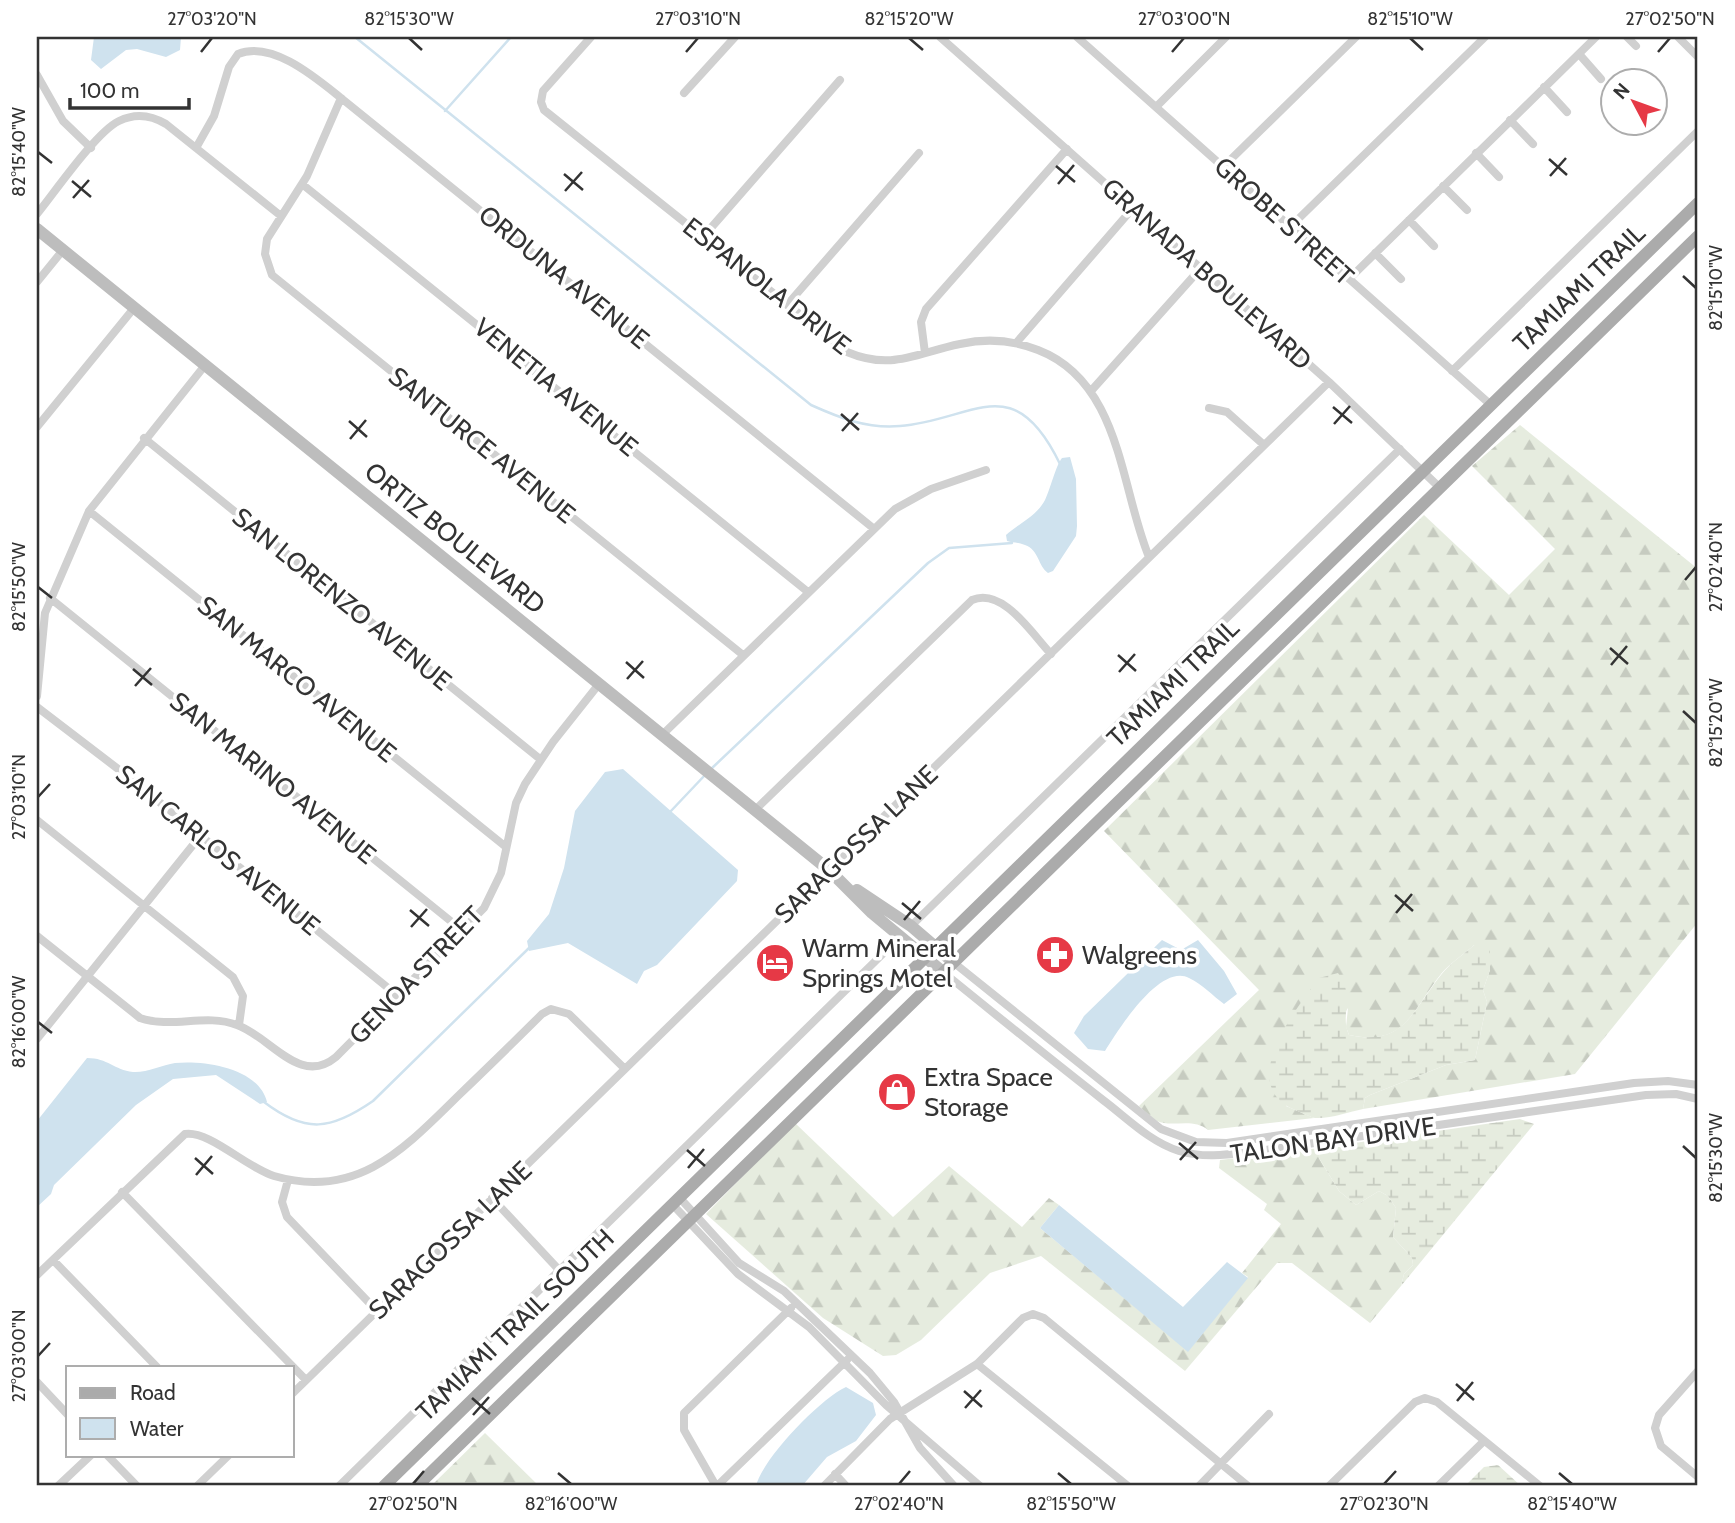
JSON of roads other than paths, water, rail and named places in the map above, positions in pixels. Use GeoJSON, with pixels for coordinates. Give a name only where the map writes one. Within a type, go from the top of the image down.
{"type":"FeatureCollection","features":[{"type":"Feature","properties":{"kind":"main road","name":"TAMIAMI TRAIL"},"geometry":{"type":"LineString","coordinates":[[676,1200],[1698,203]]}},
{"type":"Feature","properties":{"kind":"main road","name":"TAMIAMI TRAIL"},"geometry":{"type":"LineString","coordinates":[[692,1218],[1698,236]]}},
{"type":"Feature","properties":{"kind":"main road","name":"TAMIAMI TRAIL SOUTH"},"geometry":{"type":"LineString","coordinates":[[383,1486],[676,1200]]}},
{"type":"Feature","properties":{"kind":"main road","name":"TAMIAMI TRAIL SOUTH"},"geometry":{"type":"LineString","coordinates":[[417,1486],[692,1218]]}},
{"type":"Feature","properties":{"kind":"street","name":"ESPANOLA DRIVE"},"geometry":{"type":"LineString","coordinates":[[591,37],[543,91],[541,102],[544,110],[837,346],[859,357],[895,362],[982,340],[1017,342],[1060,361],[1091,391],[1108,424],[1135,522],[1149,557]]}},
{"type":"Feature","properties":{"kind":"street"},"geometry":{"type":"LineString","coordinates":[[684,93],[734,37]]}},
{"type":"Feature","properties":{"kind":"street","name":"GRANADA BOULEVARD"},"geometry":{"type":"LineString","coordinates":[[940,37],[1329,382],[1440,487]]}},
{"type":"Feature","properties":{"kind":"street","name":"GROBE STREET"},"geometry":{"type":"LineString","coordinates":[[1077,37],[1490,405]]}},
{"type":"Feature","properties":{"kind":"street"},"geometry":{"type":"LineString","coordinates":[[1156,107],[1226,37]]}},
{"type":"Feature","properties":{"kind":"street"},"geometry":{"type":"LineString","coordinates":[[1224,166],[1356,37]]}},
{"type":"Feature","properties":{"kind":"street"},"geometry":{"type":"LineString","coordinates":[[1290,228],[1485,37]]}},
{"type":"Feature","properties":{"kind":"street"},"geometry":{"type":"LineString","coordinates":[[1349,279],[1596,37]]}},
{"type":"Feature","properties":{"kind":"street"},"geometry":{"type":"LineString","coordinates":[[1627,37],[1636,46]]}},
{"type":"Feature","properties":{"kind":"street"},"geometry":{"type":"LineString","coordinates":[[1678,37],[1698,57]]}},
{"type":"Feature","properties":{"kind":"street","name":"ORDUNA AVENUE"},"geometry":{"type":"LineString","coordinates":[[196,148],[214,116],[229,67],[243,52],[260,52],[278,58],[318,80],[873,528]]}},
{"type":"Feature","properties":{"kind":"street"},"geometry":{"type":"LineString","coordinates":[[1579,54],[1598,76]]}},
{"type":"Feature","properties":{"kind":"street"},"geometry":{"type":"LineString","coordinates":[[37,75],[63,121],[92,148]]}},
{"type":"Feature","properties":{"kind":"street"},"geometry":{"type":"LineString","coordinates":[[703,237],[840,80]]}},
{"type":"Feature","properties":{"kind":"street"},"geometry":{"type":"LineString","coordinates":[[1545,87],[1567,111]]}},
{"type":"Feature","properties":{"kind":"street","name":"SANTURCE AVENUE"},"geometry":{"type":"LineString","coordinates":[[341,98],[302,184],[267,239],[265,254],[269,270],[743,655]]}},
{"type":"Feature","properties":{"kind":"street"},"geometry":{"type":"LineString","coordinates":[[37,214],[113,124],[135,116],[161,121],[281,216]]}},
{"type":"Feature","properties":{"kind":"street"},"geometry":{"type":"LineString","coordinates":[[1510,120],[1533,144]]}},
{"type":"Feature","properties":{"kind":"street","name":"TAMIAMI TRAIL"},"geometry":{"type":"LineString","coordinates":[[1452,371],[1698,131]]}},
{"type":"Feature","properties":{"kind":"street"},"geometry":{"type":"LineString","coordinates":[[925,353],[920,322],[926,309],[1067,149]]}},
{"type":"Feature","properties":{"kind":"street"},"geometry":{"type":"LineString","coordinates":[[787,305],[919,153]]}},
{"type":"Feature","properties":{"kind":"street"},"geometry":{"type":"LineString","coordinates":[[1476,153],[1499,177]]}},
{"type":"Feature","properties":{"kind":"street","name":"VENETIA AVENUE"},"geometry":{"type":"LineString","coordinates":[[302,184],[808,592]]}},
{"type":"Feature","properties":{"kind":"street"},"geometry":{"type":"LineString","coordinates":[[1443,186],[1467,210]]}},
{"type":"Feature","properties":{"kind":"street"},"geometry":{"type":"LineString","coordinates":[[1017,342],[1133,208]]}},
{"type":"Feature","properties":{"kind":"street"},"geometry":{"type":"LineString","coordinates":[[1409,220],[1434,246]]}},
{"type":"Feature","properties":{"kind":"street","name":"ORTIZ BOULEVARD"},"geometry":{"type":"LineString","coordinates":[[37,229],[845,883],[900,937],[943,972]]}},
{"type":"Feature","properties":{"kind":"street"},"geometry":{"type":"LineString","coordinates":[[37,282],[63,250]]}},
{"type":"Feature","properties":{"kind":"street"},"geometry":{"type":"LineString","coordinates":[[1375,253],[1401,279]]}},
{"type":"Feature","properties":{"kind":"street"},"geometry":{"type":"LineString","coordinates":[[1091,391],[1201,268]]}},
{"type":"Feature","properties":{"kind":"street"},"geometry":{"type":"LineString","coordinates":[[37,427],[134,308]]}},
{"type":"Feature","properties":{"kind":"street"},"geometry":{"type":"LineString","coordinates":[[37,696],[41,634],[51,598],[89,511],[144,438],[206,364]]}},
{"type":"Feature","properties":{"kind":"street","name":"SARAGOSSA LANE"},"geometry":{"type":"LineString","coordinates":[[294,1392],[1329,382]]}},
{"type":"Feature","properties":{"kind":"street"},"geometry":{"type":"LineString","coordinates":[[1209,408],[1227,412],[1264,445]]}},
{"type":"Feature","properties":{"kind":"street","name":"SAN LORENZO AVENUE"},"geometry":{"type":"LineString","coordinates":[[144,438],[540,759]]}},
{"type":"Feature","properties":{"kind":"street"},"geometry":{"type":"LineString","coordinates":[[911,926],[1400,449]]}},
{"type":"Feature","properties":{"kind":"street"},"geometry":{"type":"LineString","coordinates":[[662,735],[873,528],[912,498],[986,470]]}},
{"type":"Feature","properties":{"kind":"street","name":"SAN MARCO AVENUE"},"geometry":{"type":"LineString","coordinates":[[89,511],[506,848]]}},
{"type":"Feature","properties":{"kind":"street"},"geometry":{"type":"LineString","coordinates":[[755,810],[966,605],[987,597],[1002,603],[1051,654]]}},
{"type":"Feature","properties":{"kind":"street","name":"SAN MARINO AVENUE"},"geometry":{"type":"LineString","coordinates":[[51,598],[463,931]]}},
{"type":"Feature","properties":{"kind":"street","name":"GENOA STREET"},"geometry":{"type":"LineString","coordinates":[[239,1025],[298,1064],[313,1068],[323,1066],[336,1057],[463,931],[493,893],[516,803],[540,759],[599,684]]}},
{"type":"Feature","properties":{"kind":"street","name":"SAN CARLOS AVENUE"},"geometry":{"type":"LineString","coordinates":[[37,707],[201,835],[398,996]]}},
{"type":"Feature","properties":{"kind":"street"},"geometry":{"type":"LineString","coordinates":[[37,820],[238,982],[244,1000],[239,1025],[209,1019],[146,1020],[130,1012],[37,936]]}},
{"type":"Feature","properties":{"kind":"street"},"geometry":{"type":"LineString","coordinates":[[37,1039],[201,835]]}},
{"type":"Feature","properties":{"kind":"street","name":"ORTIZ BOULEVARD"},"geometry":{"type":"LineString","coordinates":[[845,883],[911,926],[953,962]]}},
{"type":"Feature","properties":{"kind":"street"},"geometry":{"type":"LineString","coordinates":[[339,1486],[900,937]]}},
{"type":"Feature","properties":{"kind":"street","name":"TALON BAY DRIVE"},"geometry":{"type":"LineString","coordinates":[[953,962],[1156,1125],[1196,1142],[1227,1143],[1634,1083],[1668,1081],[1698,1085]]}},
{"type":"Feature","properties":{"kind":"street","name":"TALON BAY DRIVE"},"geometry":{"type":"LineString","coordinates":[[943,972],[1056,1066],[1147,1134],[1169,1147],[1192,1154],[1219,1156],[1259,1151],[1646,1095],[1676,1094],[1698,1098]]}},
{"type":"Feature","properties":{"kind":"street"},"geometry":{"type":"LineString","coordinates":[[37,1275],[185,1134],[201,1134],[253,1168],[288,1180],[338,1180],[388,1160],[406,1147],[542,1014],[555,1009],[569,1014],[625,1069]]}},
{"type":"Feature","properties":{"kind":"street"},"geometry":{"type":"LineString","coordinates":[[288,1180],[282,1202],[287,1217],[377,1311]]}},
{"type":"Feature","properties":{"kind":"street"},"geometry":{"type":"LineString","coordinates":[[122,1192],[291,1366]]}},
{"type":"Feature","properties":{"kind":"street"},"geometry":{"type":"LineString","coordinates":[[492,1198],[560,1271]]}},
{"type":"Feature","properties":{"kind":"street"},"geometry":{"type":"LineString","coordinates":[[676,1200],[743,1278],[849,1358],[886,1391],[920,1448],[954,1486]]}},
{"type":"Feature","properties":{"kind":"street"},"geometry":{"type":"LineString","coordinates":[[692,1218],[749,1270],[778,1287],[849,1358]]}},
{"type":"Feature","properties":{"kind":"street"},"geometry":{"type":"LineString","coordinates":[[53,1260],[156,1366]]}},
{"type":"Feature","properties":{"kind":"street"},"geometry":{"type":"LineString","coordinates":[[743,1278],[749,1270]]}},
{"type":"Feature","properties":{"kind":"street"},"geometry":{"type":"LineString","coordinates":[[796,1304],[684,1413],[684,1430],[717,1486],[849,1358]]}},
{"type":"Feature","properties":{"kind":"street"},"geometry":{"type":"LineString","coordinates":[[824,1486],[898,1413],[977,1364],[1025,1317],[1038,1315],[1248,1486]]}},
{"type":"Feature","properties":{"kind":"street"},"geometry":{"type":"LineString","coordinates":[[977,1364],[1128,1486]]}},
{"type":"Feature","properties":{"kind":"street"},"geometry":{"type":"LineString","coordinates":[[294,1369],[306,1381]]}},
{"type":"Feature","properties":{"kind":"street"},"geometry":{"type":"LineString","coordinates":[[1698,1371],[1659,1415],[1655,1428],[1661,1446],[1698,1477]]}},
{"type":"Feature","properties":{"kind":"street"},"geometry":{"type":"LineString","coordinates":[[37,1382],[66,1413]]}},
{"type":"Feature","properties":{"kind":"street"},"geometry":{"type":"LineString","coordinates":[[1329,1486],[1422,1398],[1435,1401],[1540,1486]]}},
{"type":"Feature","properties":{"kind":"street"},"geometry":{"type":"LineString","coordinates":[[898,1413],[980,1486]]}},
{"type":"Feature","properties":{"kind":"street"},"geometry":{"type":"LineString","coordinates":[[1199,1486],[1269,1414]]}},
{"type":"Feature","properties":{"kind":"street"},"geometry":{"type":"LineString","coordinates":[[1438,1486],[1484,1441]]}},
{"type":"Feature","properties":{"kind":"street"},"geometry":{"type":"LineString","coordinates":[[58,1486],[90,1456]]}},
{"type":"Feature","properties":{"kind":"street"},"geometry":{"type":"LineString","coordinates":[[108,1456],[137,1486]]}},
{"type":"Feature","properties":{"kind":"street"},"geometry":{"type":"LineString","coordinates":[[197,1486],[228,1456]]}},
{"type":"Feature","properties":{"kind":"street"},"geometry":{"type":"LineString","coordinates":[[835,1474],[846,1486]]}},
{"type":"Feature","properties":{"kind":"water"},"geometry":{"type":"Polygon","coordinates":[[[94,37],[181,37],[180,50],[166,57],[137,49],[126,50],[101,69],[91,60],[94,37]]]}},
{"type":"Feature","properties":{"kind":"water"},"geometry":{"type":"Polygon","coordinates":[[[1070,457],[1076,479],[1076,536],[1053,571],[1048,573],[1030,547],[1007,541],[1006,535],[1041,506],[1060,461],[1070,457]]]}},
{"type":"Feature","properties":{"kind":"water"},"geometry":{"type":"Polygon","coordinates":[[[623,769],[738,870],[737,881],[657,965],[644,971],[637,984],[568,943],[529,951],[527,941],[549,914],[564,868],[575,811],[605,772],[623,769]]]}},
{"type":"Feature","properties":{"kind":"water"},"geometry":{"type":"Polygon","coordinates":[[[1162,940],[1181,950],[1198,940],[1224,971],[1237,994],[1224,1004],[1189,978],[1178,976],[1165,980],[1141,1001],[1105,1051],[1088,1049],[1074,1033],[1084,1016],[1162,940]]]}},
{"type":"Feature","properties":{"kind":"water"},"geometry":{"type":"Polygon","coordinates":[[[87,1058],[133,1072],[175,1063],[215,1065],[242,1074],[253,1081],[262,1090],[267,1102],[260,1104],[216,1075],[173,1079],[136,1105],[54,1185],[51,1194],[37,1207],[37,1121],[87,1058]]]}},
{"type":"Feature","properties":{"kind":"water"},"geometry":{"type":"Polygon","coordinates":[[[1059,1205],[1183,1307],[1227,1262],[1248,1278],[1188,1352],[1040,1228],[1059,1205]]]}},
{"type":"Feature","properties":{"kind":"water"},"geometry":{"type":"Polygon","coordinates":[[[846,1387],[873,1403],[876,1415],[856,1441],[827,1457],[802,1486],[756,1486],[769,1460],[794,1430],[822,1404],[846,1387]]]}},
{"type":"Feature","properties":{"kind":"waterway"},"geometry":{"type":"LineString","coordinates":[[355,37],[811,405],[854,422],[876,426],[926,422],[990,406],[1008,408],[1026,416],[1043,434],[1060,464]]}},
{"type":"Feature","properties":{"kind":"waterway"},"geometry":{"type":"LineString","coordinates":[[445,111],[511,37]]}},
{"type":"Feature","properties":{"kind":"waterway"},"geometry":{"type":"LineString","coordinates":[[711,769],[928,563],[949,548],[1012,543]]}},
{"type":"Feature","properties":{"kind":"waterway"},"geometry":{"type":"LineString","coordinates":[[670,812],[706,774]]}},
{"type":"Feature","properties":{"kind":"waterway"},"geometry":{"type":"LineString","coordinates":[[264,1102],[279,1112],[306,1123],[331,1122],[358,1111],[373,1101],[529,948]]}},
{"type":"Feature","properties":{"kind":"place","name":"Walgreens"},"geometry":{"type":"Point","coordinates":[1055,955]}},
{"type":"Feature","properties":{"kind":"place","name":"Warm Mineral Springs Motel"},"geometry":{"type":"Point","coordinates":[775,963]}},
{"type":"Feature","properties":{"kind":"place","name":"Extra Space Storage"},"geometry":{"type":"Point","coordinates":[897,1092]}}]}
